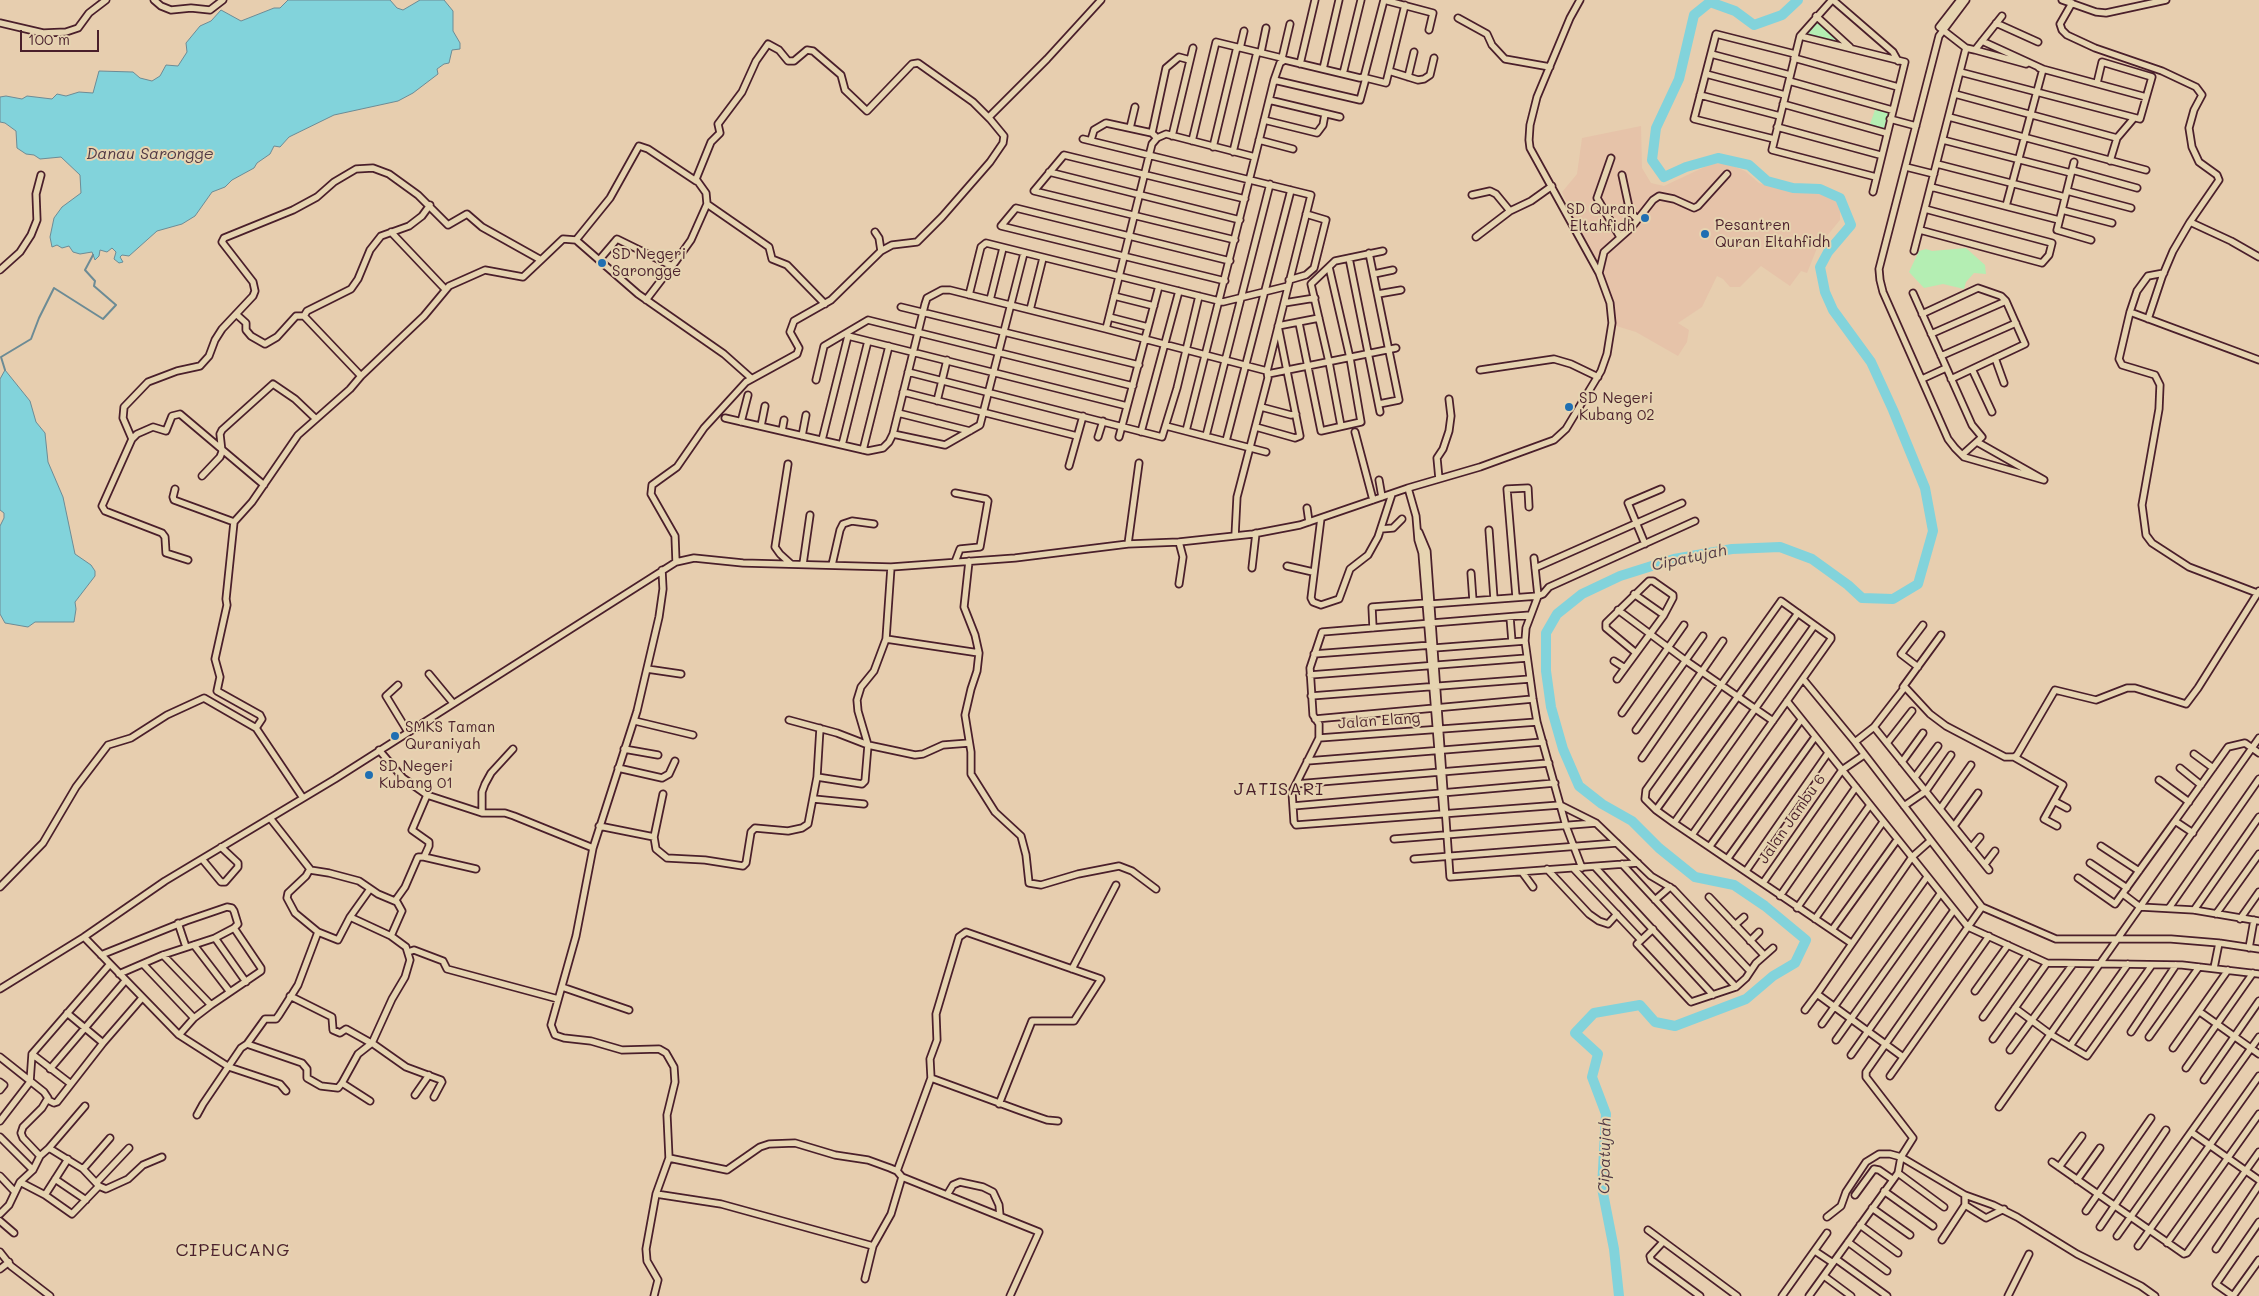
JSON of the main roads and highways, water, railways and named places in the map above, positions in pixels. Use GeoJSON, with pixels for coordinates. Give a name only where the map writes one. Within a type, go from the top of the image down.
{"type":"FeatureCollection","features":[{"type":"Feature","properties":{"kind":"water","name":"Danau Sarongge"},"geometry":{"type":"Polygon","coordinates":[[[288,0],[390,0],[397,8],[403,10],[420,0],[444,0],[453,11],[453,31],[460,43],[460,49],[452,50],[449,63],[437,69],[438,74],[413,93],[398,101],[334,115],[289,137],[280,147],[274,146],[270,154],[257,163],[254,168],[232,180],[225,187],[212,192],[195,216],[182,224],[157,231],[129,256],[122,255],[120,257],[123,262],[119,263],[114,259],[116,252],[112,248],[107,252],[100,250],[99,256],[95,260],[92,252],[80,254],[73,252],[69,246],[62,248],[57,245],[52,247],[50,237],[54,218],[62,207],[81,193],[80,175],[61,157],[40,159],[34,155],[26,154],[17,148],[16,131],[5,123],[0,122],[0,97],[6,96],[22,99],[27,96],[52,99],[57,94],[66,96],[79,92],[93,93],[99,71],[133,72],[140,78],[152,81],[160,76],[166,65],[178,66],[187,52],[186,43],[200,26],[211,21],[221,10],[241,21],[274,8],[280,8],[288,0]]]}},
{"type":"Feature","properties":{"kind":"water"},"geometry":{"type":"Polygon","coordinates":[[[5,370],[30,401],[36,422],[45,433],[48,462],[63,497],[75,554],[91,565],[95,571],[95,576],[75,602],[74,622],[35,622],[28,627],[5,623],[0,614],[0,526],[4,513],[0,510],[0,379],[5,370]]]}},
{"type":"Feature","properties":{"kind":"waterway","name":"Cipatujah"},"geometry":{"type":"LineString","coordinates":[[1619,1296],[1614,1249],[1602,1188],[1606,1114],[1592,1077],[1598,1054],[1575,1033],[1594,1013],[1640,1005],[1655,1022],[1675,1026],[1746,999],[1773,976],[1795,963],[1806,940],[1765,906],[1734,885],[1695,877],[1659,848],[1632,821],[1602,804],[1579,786],[1563,749],[1551,707],[1546,671],[1546,633],[1557,614],[1582,594],[1620,576],[1674,559],[1732,549],[1780,547],[1812,559],[1848,585],[1862,598],[1893,599],[1918,584],[1933,531],[1925,488],[1893,410],[1871,362],[1833,310],[1825,292],[1820,267],[1828,252],[1851,225],[1840,198],[1820,189],[1793,188],[1767,181],[1749,165],[1718,158],[1686,167],[1664,177],[1652,160],[1656,128],[1679,79],[1694,15],[1710,2],[1735,11],[1754,25],[1782,15],[1798,0]]}},
{"type":"Feature","properties":{"kind":"waterway"},"geometry":{"type":"LineString","coordinates":[[5,370],[1,357],[31,339],[54,288],[103,319],[116,305],[94,286],[95,281],[85,270],[93,255]]}},
{"type":"Feature","properties":{"kind":"place","name":"SD Quran Eltahfidh"},"geometry":{"type":"Point","coordinates":[1645,218]}},
{"type":"Feature","properties":{"kind":"place","name":"Pesantren Quran Eltahfidh"},"geometry":{"type":"Point","coordinates":[1705,234]}},
{"type":"Feature","properties":{"kind":"place","name":"SD Negeri Sarongge"},"geometry":{"type":"Point","coordinates":[602,263]}},
{"type":"Feature","properties":{"kind":"place","name":"SD Negeri Kubang 02"},"geometry":{"type":"Point","coordinates":[1569,407]}},
{"type":"Feature","properties":{"kind":"place","name":"SMKS Taman Quraniyah"},"geometry":{"type":"Point","coordinates":[395,736]}},
{"type":"Feature","properties":{"kind":"place","name":"SD Negeri Kubang 01"},"geometry":{"type":"Point","coordinates":[369,775]}},
{"type":"Feature","properties":{"kind":"district","name":"JATISARI"},"geometry":{"type":"Point","coordinates":[1279,789]}},
{"type":"Feature","properties":{"kind":"district","name":"CIPEUCANG"},"geometry":{"type":"Point","coordinates":[233,1250]}}]}
